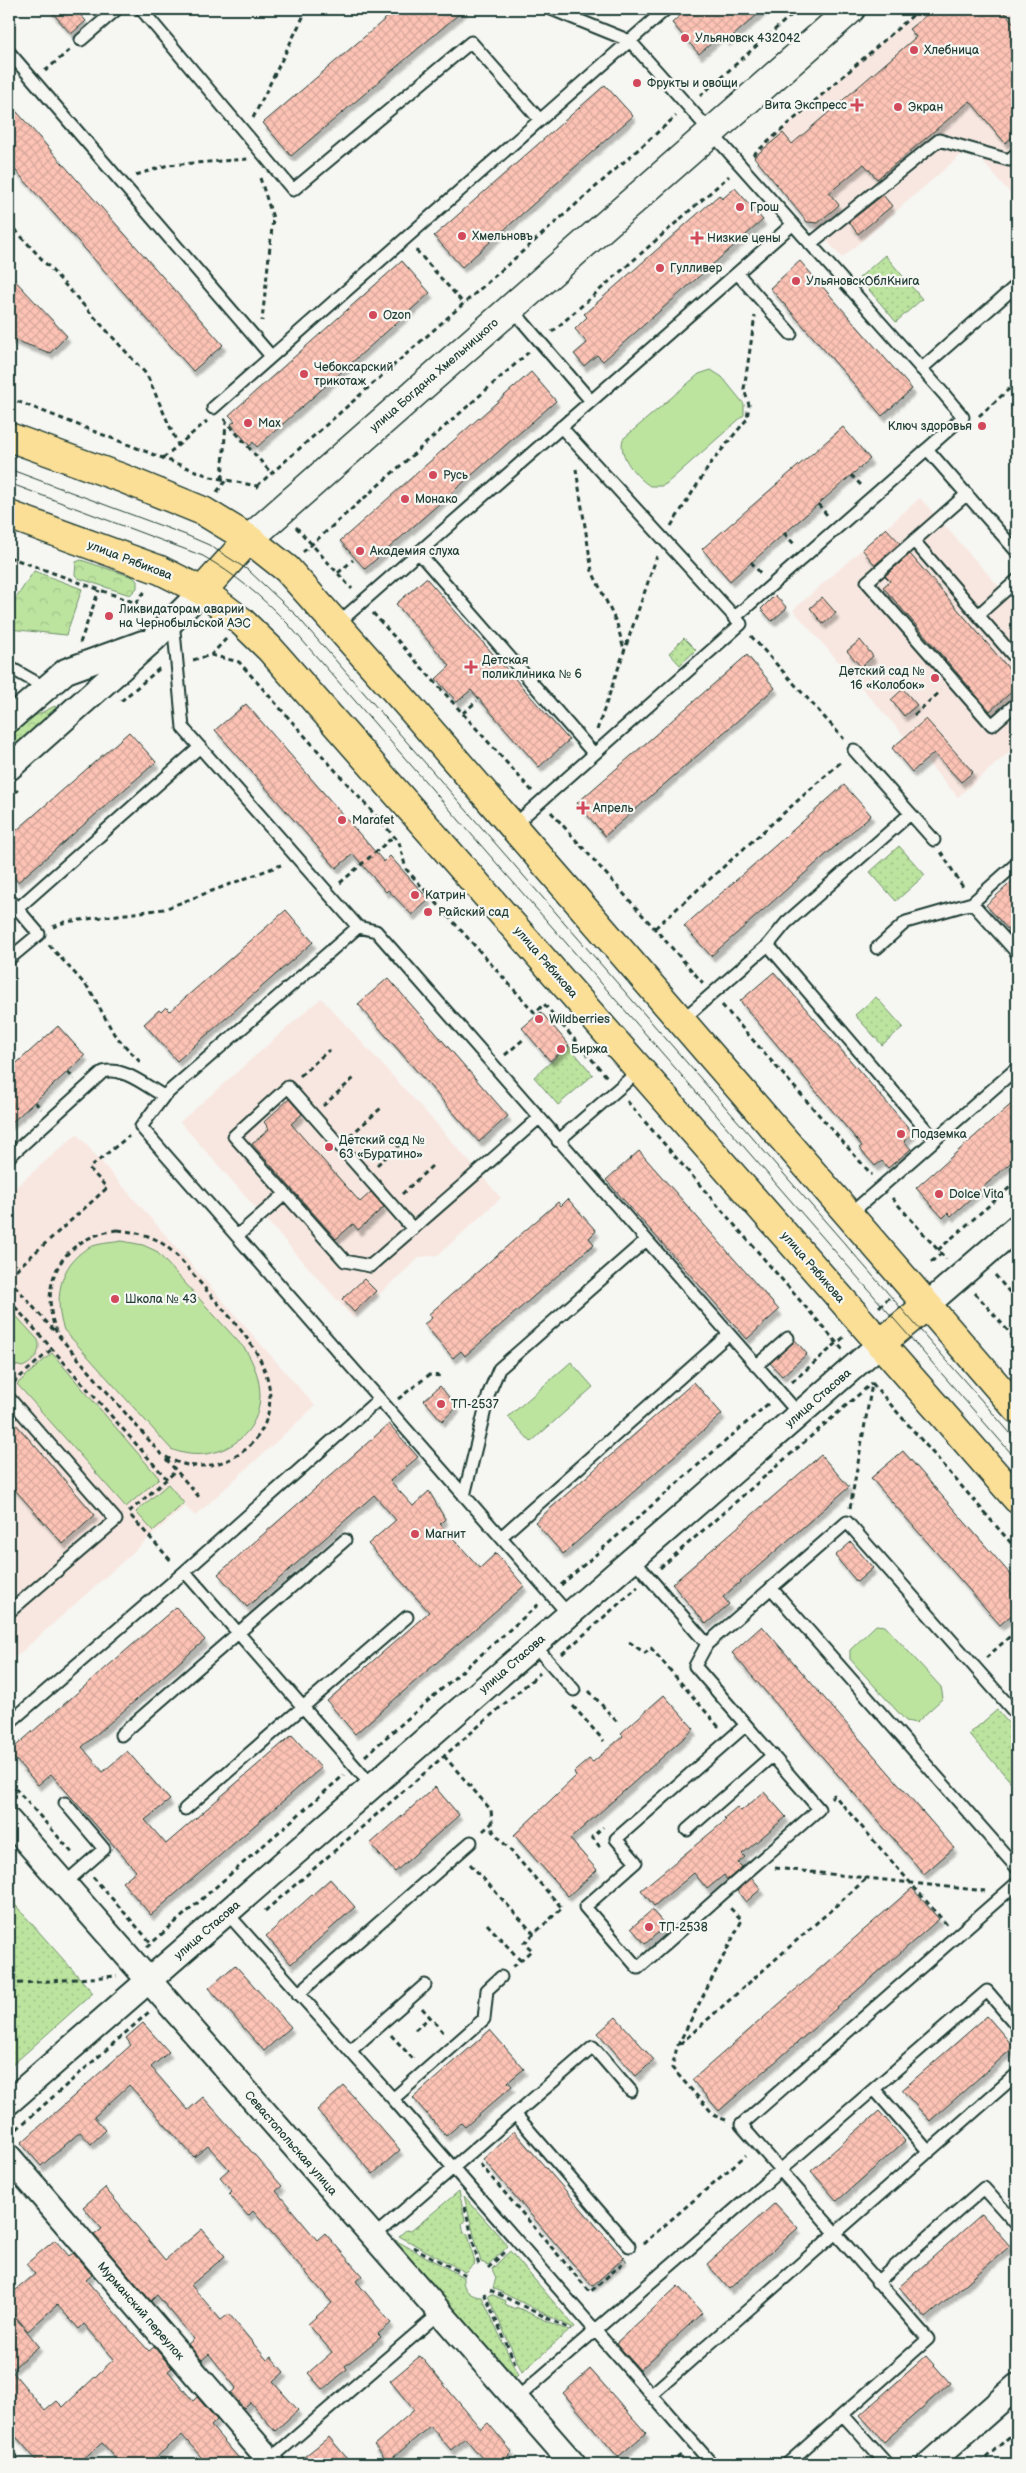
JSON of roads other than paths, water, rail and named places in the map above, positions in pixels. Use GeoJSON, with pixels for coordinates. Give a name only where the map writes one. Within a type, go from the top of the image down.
{"type":"FeatureCollection","features":[{"type":"Feature","properties":{"kind":"main road"},"geometry":{"type":"LineString","coordinates":[[9,437],[122,478],[203,511],[249,539],[287,569],[337,624],[1017,1409]]}},
{"type":"Feature","properties":{"kind":"main road","name":"улица Рябикова"},"geometry":{"type":"LineString","coordinates":[[9,515],[160,570],[202,591],[240,620],[270,649],[1017,1499]]}},
{"type":"Feature","properties":{"kind":"main road","name":"улица Богдана Хмельницкого"},"geometry":{"type":"LineString","coordinates":[[202,591],[249,539]]}},
{"type":"Feature","properties":{"kind":"main road","name":"улица Стасова"},"geometry":{"type":"LineString","coordinates":[[880,1344],[927,1306]]}},
{"type":"Feature","properties":{"kind":"street","name":"улица Богдана Хмельницкого"},"geometry":{"type":"LineString","coordinates":[[249,539],[852,9]]}},
{"type":"Feature","properties":{"kind":"street","name":"улица Богдана Хмельницкого"},"geometry":{"type":"LineString","coordinates":[[9,720],[71,669],[154,640],[202,591]]}},
{"type":"Feature","properties":{"kind":"street"},"geometry":{"type":"LineString","coordinates":[[16,776],[154,640]]}},
{"type":"Feature","properties":{"kind":"street","name":"улица Стасова"},"geometry":{"type":"LineString","coordinates":[[927,1306],[1017,1227]]}},
{"type":"Feature","properties":{"kind":"street","name":"улица Стасова"},"geometry":{"type":"LineString","coordinates":[[9,2102],[880,1344]]}},
{"type":"Feature","properties":{"kind":"street","name":"Севастопольская улица"},"geometry":{"type":"LineString","coordinates":[[9,1821],[149,1981],[378,2233],[440,2314],[521,2394],[573,2464]]}},
{"type":"Feature","properties":{"kind":"street","name":"Мурманский переулок"},"geometry":{"type":"LineString","coordinates":[[9,2157],[269,2463]]}},
{"type":"Feature","properties":{"kind":"street"},"geometry":{"type":"LineString","coordinates":[[930,2464],[1017,2386]]}},
{"type":"Feature","properties":{"kind":"lane"},"geometry":{"type":"LineString","coordinates":[[81,40],[118,9]]}},
{"type":"Feature","properties":{"kind":"lane"},"geometry":{"type":"LineString","coordinates":[[141,9],[293,190],[471,42],[540,120]]}},
{"type":"Feature","properties":{"kind":"lane"},"geometry":{"type":"LineString","coordinates":[[512,826],[962,417],[630,41],[551,9]]}},
{"type":"Feature","properties":{"kind":"lane"},"geometry":{"type":"LineString","coordinates":[[215,410],[271,356],[666,9]]}},
{"type":"Feature","properties":{"kind":"lane"},"geometry":{"type":"LineString","coordinates":[[9,52],[271,356]]}},
{"type":"Feature","properties":{"kind":"lane"},"geometry":{"type":"LineString","coordinates":[[810,244],[939,140],[1009,160],[1017,153]]}},
{"type":"Feature","properties":{"kind":"lane"},"geometry":{"type":"LineString","coordinates":[[337,624],[793,224]]}},
{"type":"Feature","properties":{"kind":"lane"},"geometry":{"type":"LineString","coordinates":[[737,273],[791,334]]}},
{"type":"Feature","properties":{"kind":"lane"},"geometry":{"type":"LineString","coordinates":[[921,369],[1017,285]]}},
{"type":"Feature","properties":{"kind":"lane"},"geometry":{"type":"LineString","coordinates":[[511,308],[592,401]]}},
{"type":"Feature","properties":{"kind":"lane"},"geometry":{"type":"LineString","coordinates":[[561,427],[737,621]]}},
{"type":"Feature","properties":{"kind":"lane"},"geometry":{"type":"LineString","coordinates":[[927,449],[1017,552]]}},
{"type":"Feature","properties":{"kind":"lane"},"geometry":{"type":"LineString","coordinates":[[966,494],[867,582],[992,725],[1017,703]]}},
{"type":"Feature","properties":{"kind":"lane"},"geometry":{"type":"LineString","coordinates":[[914,541],[1017,660]]}},
{"type":"Feature","properties":{"kind":"lane"},"geometry":{"type":"LineString","coordinates":[[418,552],[592,752]]}},
{"type":"Feature","properties":{"kind":"lane"},"geometry":{"type":"LineString","coordinates":[[978,615],[1017,580]]}},
{"type":"Feature","properties":{"kind":"lane"},"geometry":{"type":"LineString","coordinates":[[173,620],[183,728],[358,927],[376,931],[799,1414]]}},
{"type":"Feature","properties":{"kind":"lane"},"geometry":{"type":"LineString","coordinates":[[9,667],[46,688]]}},
{"type":"Feature","properties":{"kind":"lane"},"geometry":{"type":"LineString","coordinates":[[17,909],[200,747]]}},
{"type":"Feature","properties":{"kind":"lane"},"geometry":{"type":"LineString","coordinates":[[854,750],[934,840]]}},
{"type":"Feature","properties":{"kind":"lane"},"geometry":{"type":"LineString","coordinates":[[681,1021],[768,945],[786,924],[910,814]]}},
{"type":"Feature","properties":{"kind":"lane"},"geometry":{"type":"LineString","coordinates":[[877,948],[906,922],[972,903],[1017,862]]}},
{"type":"Feature","properties":{"kind":"lane"},"geometry":{"type":"LineString","coordinates":[[9,899],[39,934],[9,959]]}},
{"type":"Feature","properties":{"kind":"lane"},"geometry":{"type":"LineString","coordinates":[[972,903],[1017,953]]}},
{"type":"Feature","properties":{"kind":"lane"},"geometry":{"type":"LineString","coordinates":[[358,927],[164,1096],[141,1127],[569,1615]]}},
{"type":"Feature","properties":{"kind":"lane"},"geometry":{"type":"LineString","coordinates":[[768,945],[935,1140]]}},
{"type":"Feature","properties":{"kind":"lane"},"geometry":{"type":"LineString","coordinates":[[849,1215],[1017,1068]]}},
{"type":"Feature","properties":{"kind":"lane"},"geometry":{"type":"LineString","coordinates":[[9,1157],[103,1072],[110,1070],[121,1072],[164,1096]]}},
{"type":"Feature","properties":{"kind":"lane"},"geometry":{"type":"LineString","coordinates":[[558,1141],[640,1070]]}},
{"type":"Feature","properties":{"kind":"lane"},"geometry":{"type":"LineString","coordinates":[[413,1228],[288,1087],[234,1136],[345,1261],[370,1266],[539,1118]]}},
{"type":"Feature","properties":{"kind":"lane"},"geometry":{"type":"LineString","coordinates":[[237,1236],[285,1194]]}},
{"type":"Feature","properties":{"kind":"lane"},"geometry":{"type":"LineString","coordinates":[[464,1496],[489,1393],[499,1370],[646,1240]]}},
{"type":"Feature","properties":{"kind":"lane"},"geometry":{"type":"LineString","coordinates":[[500,1537],[729,1334]]}},
{"type":"Feature","properties":{"kind":"lane"},"geometry":{"type":"LineString","coordinates":[[756,1366],[788,1338]]}},
{"type":"Feature","properties":{"kind":"lane"},"geometry":{"type":"LineString","coordinates":[[9,1398],[116,1520],[9,1612]]}},
{"type":"Feature","properties":{"kind":"lane"},"geometry":{"type":"LineString","coordinates":[[9,1723],[383,1403]]}},
{"type":"Feature","properties":{"kind":"lane"},"geometry":{"type":"LineString","coordinates":[[746,1725],[616,1839],[636,1862],[585,1908],[638,1968],[819,1809],[695,1666],[707,1644],[847,1522],[1017,1715]]}},
{"type":"Feature","properties":{"kind":"lane"},"geometry":{"type":"LineString","coordinates":[[121,1735],[345,1540]]}},
{"type":"Feature","properties":{"kind":"lane"},"geometry":{"type":"LineString","coordinates":[[632,1560],[707,1644]]}},
{"type":"Feature","properties":{"kind":"lane"},"geometry":{"type":"LineString","coordinates":[[183,1573],[238,1632],[372,1786]]}},
{"type":"Feature","properties":{"kind":"lane"},"geometry":{"type":"LineString","coordinates":[[771,1588],[1017,1868]]}},
{"type":"Feature","properties":{"kind":"lane"},"geometry":{"type":"LineString","coordinates":[[185,1809],[407,1617]]}},
{"type":"Feature","properties":{"kind":"lane"},"geometry":{"type":"LineString","coordinates":[[534,1645],[574,1690]]}},
{"type":"Feature","properties":{"kind":"lane"},"geometry":{"type":"LineString","coordinates":[[686,1830],[773,1755]]}},
{"type":"Feature","properties":{"kind":"lane"},"geometry":{"type":"LineString","coordinates":[[64,1884],[104,1849],[65,1803]]}},
{"type":"Feature","properties":{"kind":"lane"},"geometry":{"type":"LineString","coordinates":[[298,1994],[471,1842]]}},
{"type":"Feature","properties":{"kind":"lane"},"geometry":{"type":"LineString","coordinates":[[786,2464],[844,2415],[928,2339],[741,2125],[1017,1883]]}},
{"type":"Feature","properties":{"kind":"lane"},"geometry":{"type":"LineString","coordinates":[[227,1913],[517,2240],[592,2334],[651,2395],[712,2464]]}},
{"type":"Feature","properties":{"kind":"lane"},"geometry":{"type":"LineString","coordinates":[[393,2099],[484,2019],[487,1990],[501,1977]]}},
{"type":"Feature","properties":{"kind":"lane"},"geometry":{"type":"LineString","coordinates":[[350,2052],[425,1985]]}},
{"type":"Feature","properties":{"kind":"lane"},"geometry":{"type":"LineString","coordinates":[[521,2394],[987,1991],[1017,2026]]}},
{"type":"Feature","properties":{"kind":"lane"},"geometry":{"type":"LineString","coordinates":[[378,2233],[593,2047],[632,2091]]}},
{"type":"Feature","properties":{"kind":"lane"},"geometry":{"type":"LineString","coordinates":[[651,2395],[1017,2074]]}},
{"type":"Feature","properties":{"kind":"lane"},"geometry":{"type":"LineString","coordinates":[[874,2089],[929,2152]]}},
{"type":"Feature","properties":{"kind":"lane"},"geometry":{"type":"LineString","coordinates":[[515,2114],[631,2251]]}},
{"type":"Feature","properties":{"kind":"lane"},"geometry":{"type":"LineString","coordinates":[[877,2282],[984,2188],[1017,2225]]}},
{"type":"Feature","properties":{"kind":"lane"},"geometry":{"type":"LineString","coordinates":[[269,2463],[440,2314]]}},
{"type":"Feature","properties":{"kind":"lane"},"geometry":{"type":"LineString","coordinates":[[844,2415],[887,2464]]}},
{"type":"Feature","properties":{"kind":"tram line"},"geometry":{"type":"LineString","coordinates":[[9,469],[209,545],[248,570],[296,615],[1017,1441]]}},
{"type":"Feature","properties":{"kind":"tram line"},"geometry":{"type":"LineString","coordinates":[[9,483],[203,556],[238,579],[278,614],[1017,1460]]}},
{"type":"Feature","properties":{"kind":"place","name":"Ульяновск 432042"},"geometry":{"type":"Point","coordinates":[685,38]}},
{"type":"Feature","properties":{"kind":"place","name":"Хлебница"},"geometry":{"type":"Point","coordinates":[914,50]}},
{"type":"Feature","properties":{"kind":"place","name":"Фрукты и овощи"},"geometry":{"type":"Point","coordinates":[637,83]}},
{"type":"Feature","properties":{"kind":"place","name":"Вита Экспресс"},"geometry":{"type":"Point","coordinates":[857,105]}},
{"type":"Feature","properties":{"kind":"place","name":"Экран"},"geometry":{"type":"Point","coordinates":[898,107]}},
{"type":"Feature","properties":{"kind":"place","name":"Грош"},"geometry":{"type":"Point","coordinates":[740,207]}},
{"type":"Feature","properties":{"kind":"place","name":"Хмельновъ"},"geometry":{"type":"Point","coordinates":[462,236]}},
{"type":"Feature","properties":{"kind":"place","name":"Низкие цены"},"geometry":{"type":"Point","coordinates":[697,238]}},
{"type":"Feature","properties":{"kind":"place","name":"Гулливер"},"geometry":{"type":"Point","coordinates":[660,268]}},
{"type":"Feature","properties":{"kind":"place","name":"УльяновскОблКнига"},"geometry":{"type":"Point","coordinates":[796,281]}},
{"type":"Feature","properties":{"kind":"place","name":"Ozon"},"geometry":{"type":"Point","coordinates":[373,315]}},
{"type":"Feature","properties":{"kind":"place","name":"Чебоксарский трикотаж"},"geometry":{"type":"Point","coordinates":[304,374]}},
{"type":"Feature","properties":{"kind":"place","name":"Max"},"geometry":{"type":"Point","coordinates":[248,423]}},
{"type":"Feature","properties":{"kind":"place","name":"Ключ здоровья"},"geometry":{"type":"Point","coordinates":[982,426]}},
{"type":"Feature","properties":{"kind":"place","name":"Русь"},"geometry":{"type":"Point","coordinates":[433,475]}},
{"type":"Feature","properties":{"kind":"place","name":"Монако"},"geometry":{"type":"Point","coordinates":[405,499]}},
{"type":"Feature","properties":{"kind":"place","name":"Академия слуха"},"geometry":{"type":"Point","coordinates":[360,551]}},
{"type":"Feature","properties":{"kind":"place","name":"Ликвидаторам аварии на Чернобыльской АЭС"},"geometry":{"type":"Point","coordinates":[109,616]}},
{"type":"Feature","properties":{"kind":"place","name":"Детская поликлиника № 6"},"geometry":{"type":"Point","coordinates":[471,667]}},
{"type":"Feature","properties":{"kind":"place","name":"Детский сад № 16 «Колобок»"},"geometry":{"type":"Point","coordinates":[935,678]}},
{"type":"Feature","properties":{"kind":"place","name":"Апрель"},"geometry":{"type":"Point","coordinates":[583,808]}},
{"type":"Feature","properties":{"kind":"place","name":"Marafet"},"geometry":{"type":"Point","coordinates":[342,820]}},
{"type":"Feature","properties":{"kind":"place","name":"Катрин"},"geometry":{"type":"Point","coordinates":[415,895]}},
{"type":"Feature","properties":{"kind":"place","name":"Райский сад"},"geometry":{"type":"Point","coordinates":[428,912]}},
{"type":"Feature","properties":{"kind":"place","name":"Wildberries"},"geometry":{"type":"Point","coordinates":[539,1019]}},
{"type":"Feature","properties":{"kind":"place","name":"Биржа"},"geometry":{"type":"Point","coordinates":[561,1049]}},
{"type":"Feature","properties":{"kind":"place","name":"Подземка"},"geometry":{"type":"Point","coordinates":[901,1134]}},
{"type":"Feature","properties":{"kind":"place","name":"Детский сад № 63 «Буратино»"},"geometry":{"type":"Point","coordinates":[329,1147]}},
{"type":"Feature","properties":{"kind":"place","name":"Dolce Vita"},"geometry":{"type":"Point","coordinates":[939,1194]}},
{"type":"Feature","properties":{"kind":"place","name":"Школа № 43"},"geometry":{"type":"Point","coordinates":[115,1299]}},
{"type":"Feature","properties":{"kind":"place","name":"ТП-2537"},"geometry":{"type":"Point","coordinates":[441,1404]}},
{"type":"Feature","properties":{"kind":"place","name":"Магнит"},"geometry":{"type":"Point","coordinates":[415,1534]}},
{"type":"Feature","properties":{"kind":"place","name":"ТП-2538"},"geometry":{"type":"Point","coordinates":[649,1927]}}]}
